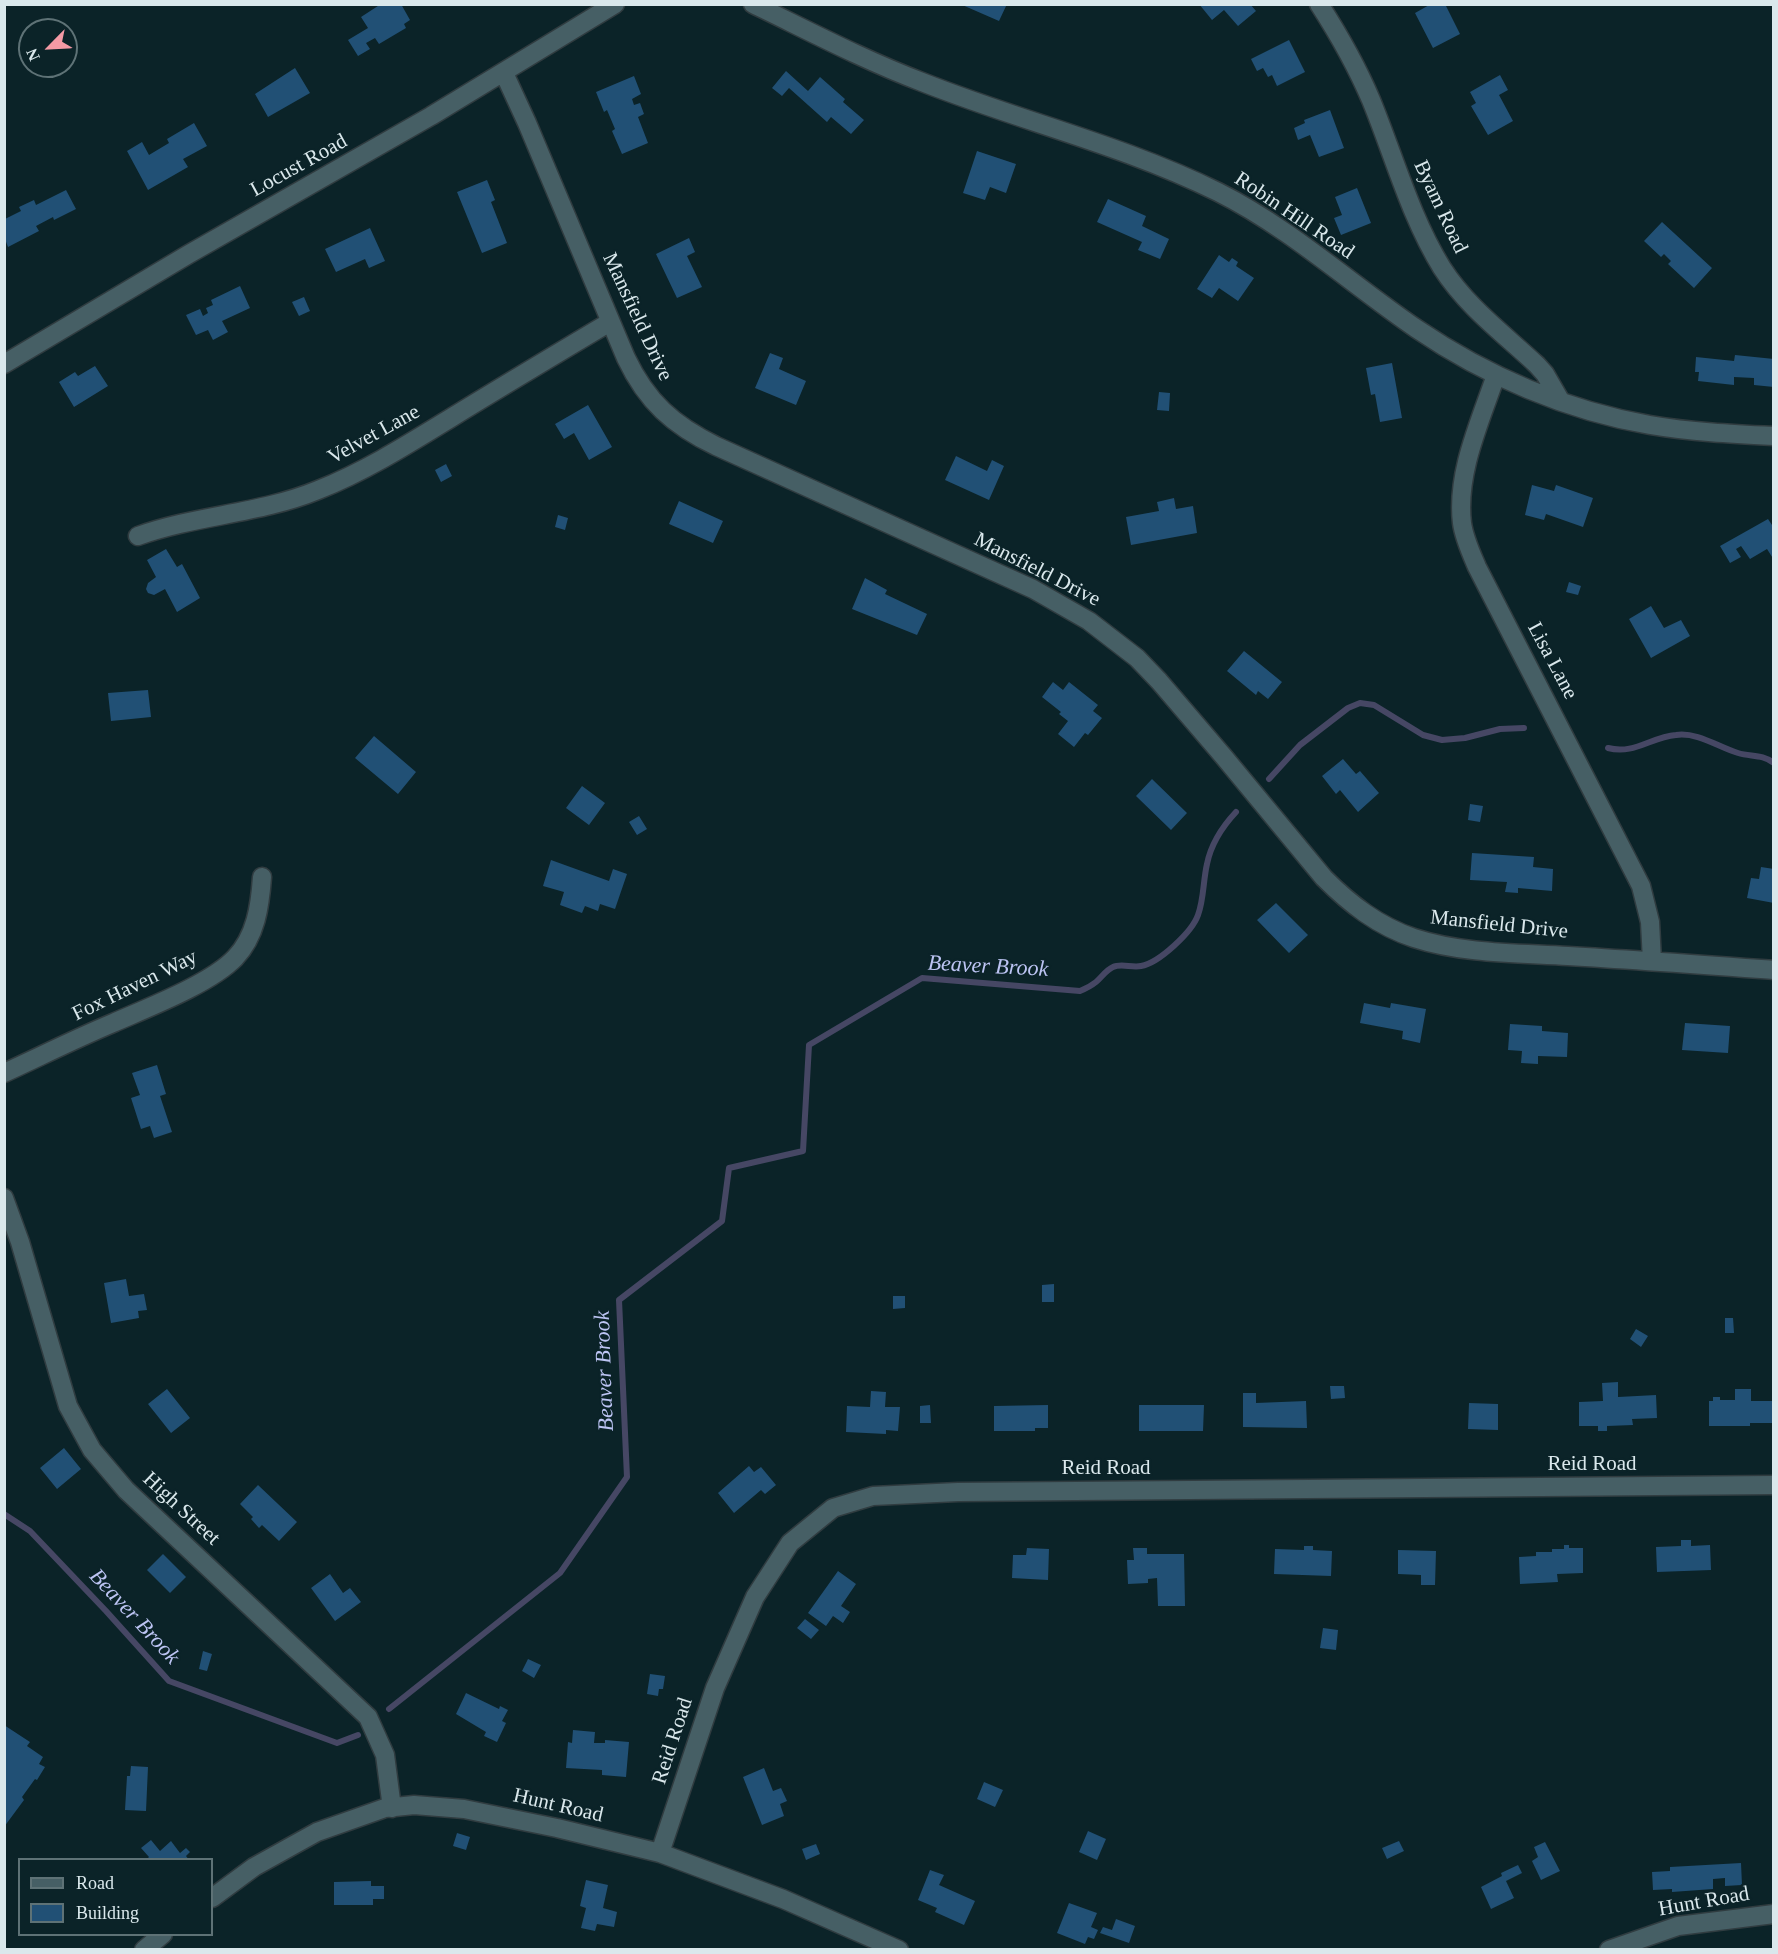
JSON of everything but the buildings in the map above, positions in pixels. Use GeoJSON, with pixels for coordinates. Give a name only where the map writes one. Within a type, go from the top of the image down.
{"type":"FeatureCollection","features":[{"type":"Feature","properties":{"kind":"street","name":"Locust Road"},"geometry":{"type":"LineString","coordinates":[[4,364],[189,254],[504,73],[615,4]]}},
{"type":"Feature","properties":{"kind":"street","name":"Robin Hill Road"},"geometry":{"type":"LineString","coordinates":[[753,4],[851,52],[922,82],[1150,162],[1219,192],[1249,208],[1416,328],[1496,375],[1594,412],[1651,426],[1773,436]]}},
{"type":"Feature","properties":{"kind":"street","name":"Byam Road"},"geometry":{"type":"LineString","coordinates":[[1319,4],[1358,71],[1406,193],[1429,245],[1443,269],[1475,308],[1537,365],[1560,400]]}},
{"type":"Feature","properties":{"kind":"street","name":"Mansfield Drive"},"geometry":{"type":"LineString","coordinates":[[504,73],[635,376],[660,409],[688,431],[716,446],[1033,589],[1089,621],[1137,658],[1194,720],[1324,878],[1345,899],[1368,916],[1391,929],[1415,938],[1462,948],[1773,970]]}},
{"type":"Feature","properties":{"kind":"street","name":"Velvet Lane"},"geometry":{"type":"LineString","coordinates":[[138,536],[186,521],[268,505],[320,490],[394,452],[610,322]]}},
{"type":"Feature","properties":{"kind":"street","name":"Lisa Lane"},"geometry":{"type":"LineString","coordinates":[[1496,375],[1464,477],[1462,524],[1468,547],[1641,886],[1650,922],[1652,961]]}},
{"type":"Feature","properties":{"kind":"street","name":"Fox Haven Way"},"geometry":{"type":"LineString","coordinates":[[4,1073],[168,999],[222,968],[235,958],[250,935],[260,907],[262,877]]}},
{"type":"Feature","properties":{"kind":"street","name":"High Street"},"geometry":{"type":"LineString","coordinates":[[4,1198],[20,1242],[68,1406],[92,1450],[126,1490],[368,1717],[386,1755],[392,1808]]}},
{"type":"Feature","properties":{"kind":"street","name":"Reid Road"},"geometry":{"type":"LineString","coordinates":[[660,1852],[715,1688],[755,1597],[790,1543],[833,1508],[873,1496],[958,1492],[1773,1485]]}},
{"type":"Feature","properties":{"kind":"street","name":"Hunt Road"},"geometry":{"type":"LineString","coordinates":[[213,1897],[254,1867],[316,1832],[385,1808],[414,1805],[465,1809],[660,1852],[783,1899],[899,1950]]}},
{"type":"Feature","properties":{"kind":"street","name":"Hunt Road"},"geometry":{"type":"LineString","coordinates":[[1609,1950],[1678,1926],[1773,1914]]}},
{"type":"Feature","properties":{"kind":"street"},"geometry":{"type":"LineString","coordinates":[[144,1950],[162,1936]]}},
{"type":"Feature","properties":{"kind":"waterway","name":"Beaver Brook"},"geometry":{"type":"LineString","coordinates":[[1269,779],[1300,745],[1348,708],[1360,703],[1374,705],[1423,735],[1442,740],[1465,738],[1500,729],[1524,728]]}},
{"type":"Feature","properties":{"kind":"waterway","name":"Beaver Brook"},"geometry":{"type":"LineString","coordinates":[[1608,748],[1626,749],[1667,736],[1684,735],[1700,738],[1738,753],[1765,758],[1774,763]]}},
{"type":"Feature","properties":{"kind":"waterway","name":"Beaver Brook"},"geometry":{"type":"LineString","coordinates":[[389,1709],[560,1573],[627,1477],[619,1300],[722,1221],[729,1168],[803,1151],[809,1045],[922,978],[1080,991],[1113,967],[1148,964],[1174,946],[1195,922],[1200,909],[1211,850],[1222,830],[1236,812]]}},
{"type":"Feature","properties":{"kind":"waterway","name":"Beaver Brook"},"geometry":{"type":"LineString","coordinates":[[4,1514],[30,1531],[169,1681],[337,1743],[358,1735]]}}]}
